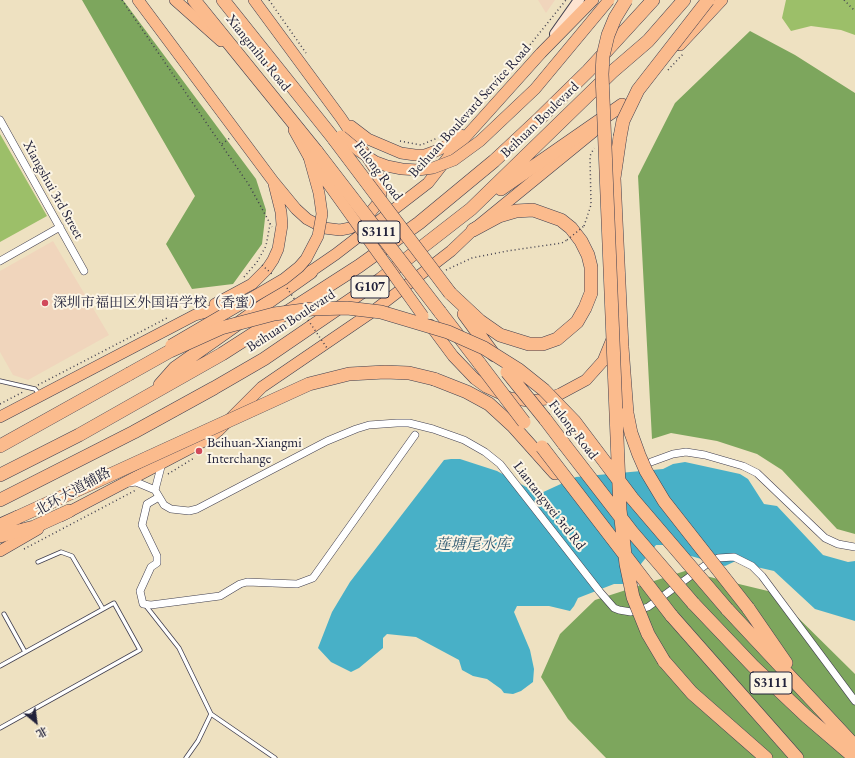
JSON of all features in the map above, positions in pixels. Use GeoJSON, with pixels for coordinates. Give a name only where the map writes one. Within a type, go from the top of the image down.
{"type":"FeatureCollection","features":[{"type":"Feature","properties":{"kind":"highway","name":"Xiangmihu Road"},"geometry":{"type":"LineString","coordinates":[[194,0],[282,107],[313,154]]}},
{"type":"Feature","properties":{"kind":"highway"},"geometry":{"type":"LineString","coordinates":[[626,0],[615,18],[608,35],[603,56],[602,74],[620,510],[624,548],[633,597],[648,634],[664,661],[692,693],[766,758]]}},
{"type":"Feature","properties":{"kind":"highway","name":"Beihuan Boulevard"},"geometry":{"type":"LineString","coordinates":[[0,475],[79,435],[222,354],[359,266],[419,222],[494,161],[588,71],[653,0]]}},
{"type":"Feature","properties":{"kind":"highway","name":"Beihuan Boulevard"},"geometry":{"type":"LineString","coordinates":[[0,500],[134,432],[264,359],[381,279],[471,209],[612,72],[648,42],[684,0]]}},
{"type":"Feature","properties":{"kind":"highway"},"geometry":{"type":"LineString","coordinates":[[708,0],[638,90],[623,121],[614,178],[620,309],[627,413],[631,433],[639,455],[646,471],[664,500],[748,608],[808,694]]}},
{"type":"Feature","properties":{"kind":"highway","name":"Xiangmihu Road"},"geometry":{"type":"LineString","coordinates":[[227,4],[297,93]]}},
{"type":"Feature","properties":{"kind":"highway","name":"Fulong Road"},"geometry":{"type":"LineString","coordinates":[[297,93],[337,137],[507,372],[632,532],[693,603],[753,666],[806,716],[855,758]]}},
{"type":"Feature","properties":{"kind":"highway"},"geometry":{"type":"LineString","coordinates":[[471,209],[622,105]]}},
{"type":"Feature","properties":{"kind":"highway","name":"S3111"},"geometry":{"type":"LineString","coordinates":[[313,154],[440,312],[524,422],[539,449],[585,503],[671,615],[797,758]]}},
{"type":"Feature","properties":{"kind":"highway"},"geometry":{"type":"LineString","coordinates":[[450,293],[480,321],[500,335],[529,344],[543,344],[558,339],[577,322],[586,308],[591,293],[591,267],[588,255],[581,241],[571,228],[561,220],[533,210],[516,211],[499,216],[473,230]]}},
{"type":"Feature","properties":{"kind":"highway"},"geometry":{"type":"LineString","coordinates":[[151,394],[175,368],[311,272]]}},
{"type":"Feature","properties":{"kind":"highway"},"geometry":{"type":"LineString","coordinates":[[0,446],[170,351],[221,328],[274,314],[312,309],[381,312],[448,332],[484,348],[519,370],[544,390],[574,421],[632,498],[727,609],[855,746]]}},
{"type":"Feature","properties":{"kind":"highway"},"geometry":{"type":"LineString","coordinates":[[0,525],[309,384],[349,374],[385,372],[409,373],[434,379],[467,392],[489,404],[539,449]]}},
{"type":"Feature","properties":{"kind":"highway"},"geometry":{"type":"LineString","coordinates":[[0,536],[34,527],[69,511]]}},
{"type":"Feature","properties":{"kind":"main road"},"geometry":{"type":"LineString","coordinates":[[138,0],[273,181],[306,219],[324,228],[340,230],[350,228],[365,219],[378,203],[380,184],[371,162],[341,118],[254,0]]}},
{"type":"Feature","properties":{"kind":"main road"},"geometry":{"type":"LineString","coordinates":[[175,0],[200,21],[254,74]]}},
{"type":"Feature","properties":{"kind":"main road","name":"Beihuan Boulevard Service Road"},"geometry":{"type":"LineString","coordinates":[[0,417],[195,315],[260,298],[311,272],[428,183],[453,151],[541,54],[593,0]]}},
{"type":"Feature","properties":{"kind":"main road"},"geometry":{"type":"LineString","coordinates":[[337,137],[376,162],[402,170],[432,168],[454,160],[480,141],[535,89],[609,0]]}},
{"type":"Feature","properties":{"kind":"main road"},"geometry":{"type":"LineString","coordinates":[[162,463],[208,439],[262,387],[372,312],[451,251],[473,230],[546,172],[622,105],[722,0]]}},
{"type":"Feature","properties":{"kind":"main road"},"geometry":{"type":"LineString","coordinates":[[341,118],[368,139],[401,153],[425,155],[446,146],[492,109]]}},
{"type":"Feature","properties":{"kind":"main road"},"geometry":{"type":"LineString","coordinates":[[313,154],[423,316],[453,356],[475,378],[486,386],[510,398],[528,401],[547,399],[586,380],[603,361],[608,350],[620,309]]}},
{"type":"Feature","properties":{"kind":"main road"},"geometry":{"type":"LineString","coordinates":[[129,374],[184,338],[284,279],[306,259],[318,236],[322,214],[313,154]]}},
{"type":"Feature","properties":{"kind":"main road"},"geometry":{"type":"LineString","coordinates":[[195,315],[252,284],[260,278],[273,260],[278,249],[282,225],[281,212],[273,181]]}},
{"type":"Feature","properties":{"kind":"main road","name":"北环大道辅路"},"geometry":{"type":"LineString","coordinates":[[0,551],[69,511],[162,463]]}},
{"type":"Feature","properties":{"kind":"street"},"geometry":{"type":"LineString","coordinates":[[541,54],[579,0]]}},
{"type":"Feature","properties":{"kind":"street","name":"Xiangshui 3rd Street"},"geometry":{"type":"LineString","coordinates":[[0,120],[84,271]]}},
{"type":"Feature","properties":{"kind":"street"},"geometry":{"type":"LineString","coordinates":[[0,260],[60,227]]}},
{"type":"Feature","properties":{"kind":"street","name":"Liantangwei 3rd Rd"},"geometry":{"type":"LineString","coordinates":[[157,493],[164,505],[171,509],[180,512],[197,509],[341,434],[369,425],[384,423],[409,423],[421,425],[464,440],[492,457],[506,471],[608,602],[619,610],[631,612],[648,607],[707,564],[718,558],[734,557],[752,566],[762,576],[855,701]]}},
{"type":"Feature","properties":{"kind":"street"},"geometry":{"type":"LineString","coordinates":[[162,463],[157,493],[147,504],[142,525],[157,556],[157,562],[151,567],[140,592],[143,604],[146,605],[220,596],[240,584],[247,582],[297,584],[313,578],[415,435]]}},
{"type":"Feature","properties":{"kind":"street"},"geometry":{"type":"LineString","coordinates":[[651,462],[673,454],[686,452],[705,455],[743,466],[757,473],[825,538],[838,544],[855,547]]}},
{"type":"Feature","properties":{"kind":"street"},"geometry":{"type":"LineString","coordinates":[[121,483],[136,482],[157,493]]}},
{"type":"Feature","properties":{"kind":"lane"},"geometry":{"type":"LineString","coordinates":[[0,381],[35,389],[40,396]]}},
{"type":"Feature","properties":{"kind":"lane"},"geometry":{"type":"LineString","coordinates":[[38,562],[61,552],[72,556],[103,609]]}},
{"type":"Feature","properties":{"kind":"lane"},"geometry":{"type":"LineString","coordinates":[[0,666],[114,603],[140,650],[0,728]]}},
{"type":"Feature","properties":{"kind":"lane"},"geometry":{"type":"LineString","coordinates":[[146,605],[179,648],[211,714],[275,758]]}},
{"type":"Feature","properties":{"kind":"lane"},"geometry":{"type":"LineString","coordinates":[[4,614],[25,652]]}},
{"type":"Feature","properties":{"kind":"lane"},"geometry":{"type":"LineString","coordinates":[[186,758],[198,742],[211,714]]}},
{"type":"Feature","properties":{"kind":"path"},"geometry":{"type":"LineString","coordinates":[[122,0],[222,144],[249,185],[270,223],[266,246],[257,262],[241,280]]}},
{"type":"Feature","properties":{"kind":"path"},"geometry":{"type":"LineString","coordinates":[[269,0],[307,54]]}},
{"type":"Feature","properties":{"kind":"path"},"geometry":{"type":"LineString","coordinates":[[505,76],[566,0]]}},
{"type":"Feature","properties":{"kind":"path"},"geometry":{"type":"LineString","coordinates":[[844,0],[855,11]]}},
{"type":"Feature","properties":{"kind":"path"},"geometry":{"type":"LineString","coordinates":[[453,129],[490,93]]}},
{"type":"Feature","properties":{"kind":"path"},"geometry":{"type":"LineString","coordinates":[[398,141],[420,145],[448,133]]}},
{"type":"Feature","properties":{"kind":"path"},"geometry":{"type":"LineString","coordinates":[[222,144],[232,137]]}},
{"type":"Feature","properties":{"kind":"path"},"geometry":{"type":"LineString","coordinates":[[443,272],[472,258],[562,243],[567,240],[584,226],[591,205],[591,176]]}},
{"type":"Feature","properties":{"kind":"path"},"geometry":{"type":"LineString","coordinates":[[0,404],[25,392]]}},
{"type":"Feature","properties":{"kind":"path"},"geometry":{"type":"LineString","coordinates":[[168,474],[198,456]]}},
{"type":"Feature","properties":{"kind":"path"},"geometry":{"type":"LineString","coordinates":[[21,551],[137,490]]}},
{"type":"Feature","properties":{"kind":"shaded area"},"geometry":{"type":"Polygon","coordinates":[[[538,0],[555,0],[546,13],[538,0]]]}},
{"type":"Feature","properties":{"kind":"shaded area","name":"深圳市福田区外国语学校（香蜜）"},"geometry":{"type":"Polygon","coordinates":[[[53,241],[109,335],[28,380],[13,375],[0,352],[0,271],[53,241]]]}},
{"type":"Feature","properties":{"kind":"green space"},"geometry":{"type":"Polygon","coordinates":[[[82,0],[123,0],[256,179],[266,210],[262,244],[233,284],[192,289],[166,244],[195,196],[82,0]]]}},
{"type":"Feature","properties":{"kind":"green space"},"geometry":{"type":"Polygon","coordinates":[[[786,0],[855,0],[855,35],[841,30],[811,26],[791,31],[782,18],[786,0]]]}},
{"type":"Feature","properties":{"kind":"green space"},"geometry":{"type":"Polygon","coordinates":[[[750,31],[795,55],[855,93],[855,534],[837,529],[782,470],[757,454],[717,441],[671,433],[652,439],[638,176],[675,103],[750,31]]]}},
{"type":"Feature","properties":{"kind":"green space"},"geometry":{"type":"Polygon","coordinates":[[[0,134],[47,216],[0,242],[0,134]]]}},
{"type":"Feature","properties":{"kind":"green space"},"geometry":{"type":"Polygon","coordinates":[[[685,571],[772,592],[855,674],[855,758],[606,758],[568,719],[541,677],[560,634],[595,600],[685,571]]]}},
{"type":"Feature","properties":{"kind":"water","name":"莲塘尾水库"},"geometry":{"type":"Polygon","coordinates":[[[460,459],[497,471],[539,494],[576,477],[663,469],[673,464],[685,462],[740,474],[748,479],[764,504],[777,506],[823,555],[848,562],[855,561],[855,621],[815,609],[774,571],[752,566],[740,559],[725,566],[674,551],[663,545],[656,545],[625,584],[614,584],[578,598],[570,611],[549,606],[517,606],[514,612],[530,650],[534,669],[533,682],[521,691],[513,694],[504,693],[487,679],[473,676],[462,670],[459,660],[416,637],[387,634],[383,638],[383,648],[359,668],[351,672],[331,662],[318,648],[332,612],[350,582],[444,460],[460,459]]]}},
{"type":"Feature","properties":{"kind":"place","name":"深圳市福田区外国语学校（香蜜）"},"geometry":{"type":"Point","coordinates":[45,303]}},
{"type":"Feature","properties":{"kind":"place","name":"Beihuan-Xiangmi Interchange"},"geometry":{"type":"Point","coordinates":[199,451]}}]}
